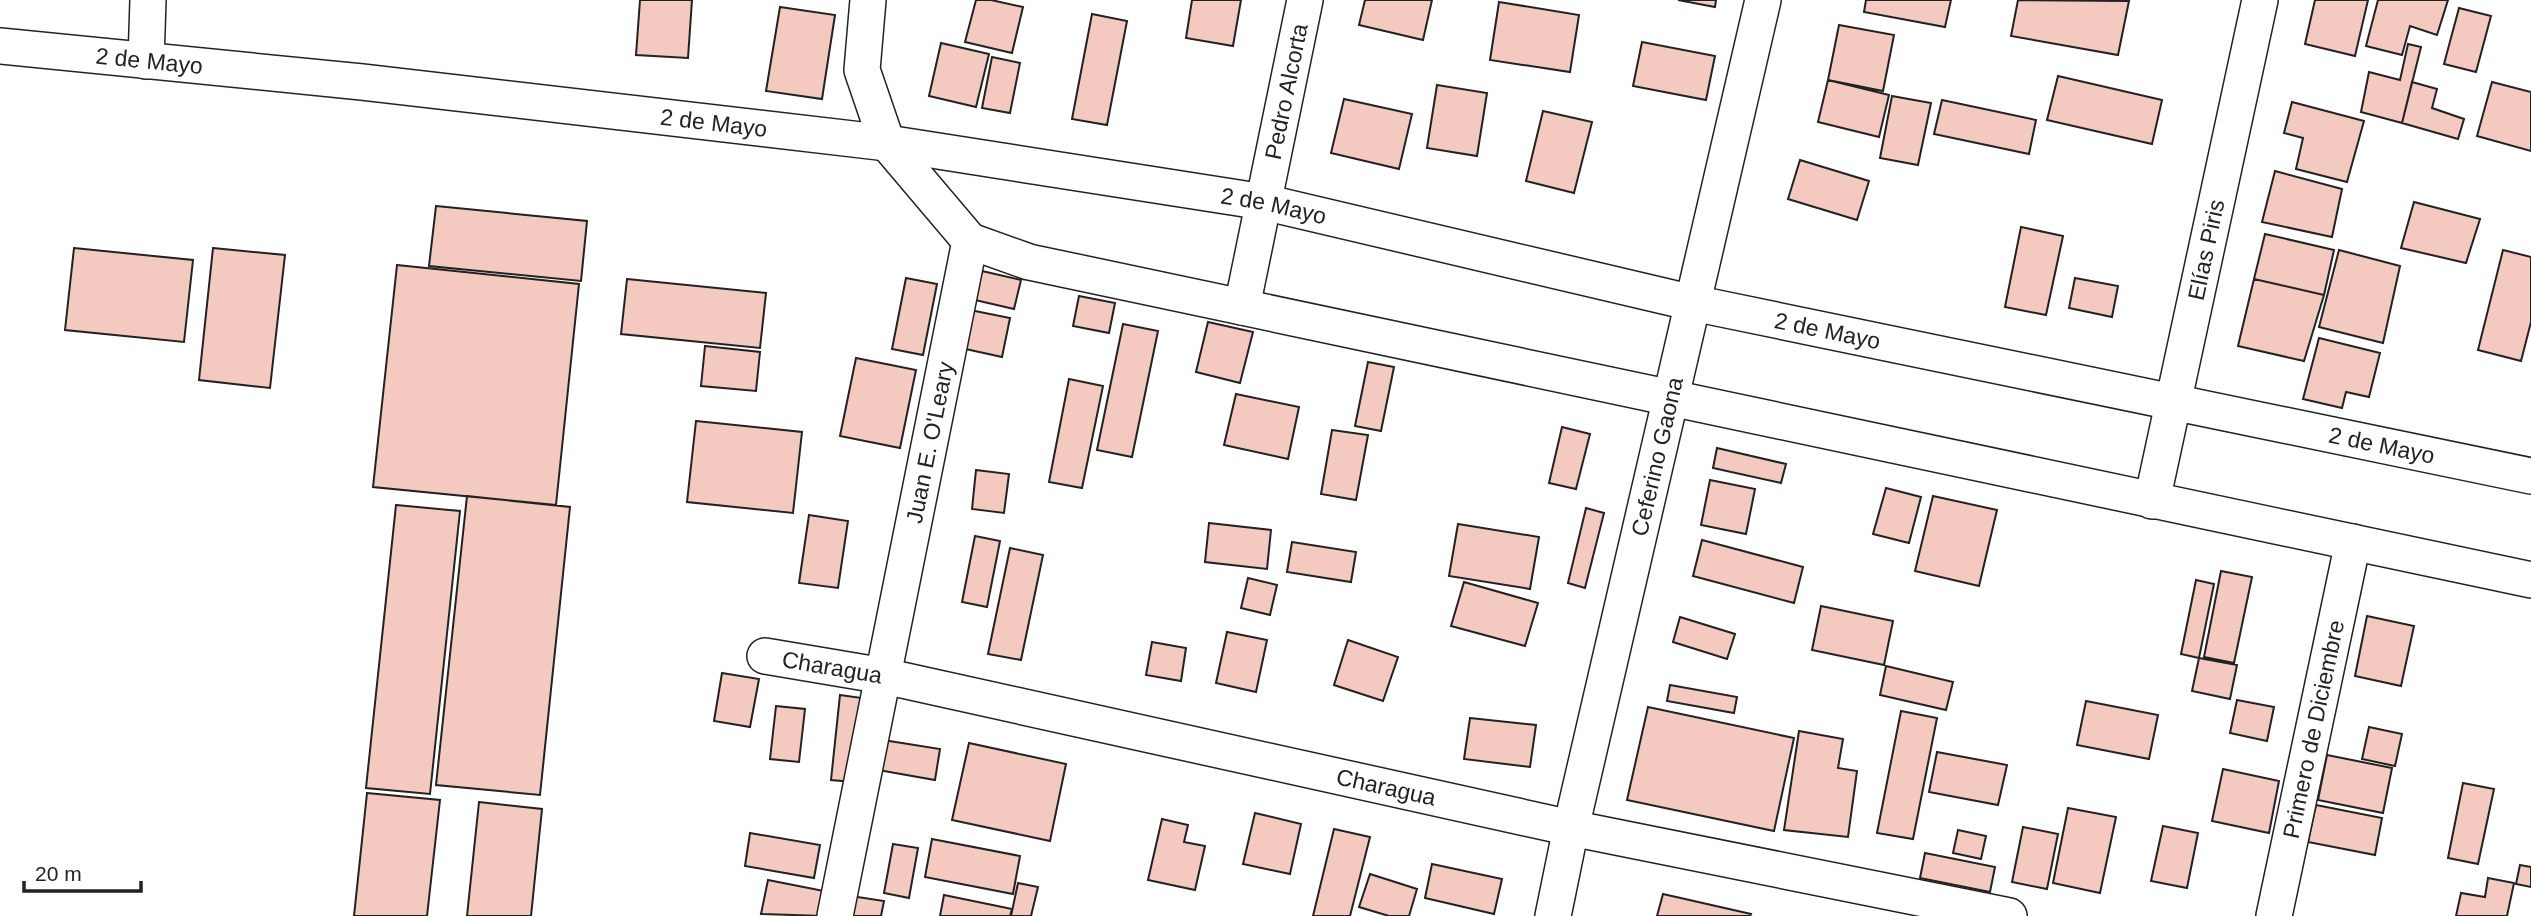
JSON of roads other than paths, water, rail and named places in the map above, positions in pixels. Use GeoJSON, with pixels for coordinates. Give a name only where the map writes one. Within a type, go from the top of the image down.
{"type":"FeatureCollection","features":[{"type":"Feature","properties":{"kind":"street"},"geometry":{"type":"LineString","coordinates":[[146,61],[148,0]]}},
{"type":"Feature","properties":{"kind":"street"},"geometry":{"type":"LineString","coordinates":[[867,0],[862,69],[887,143],[971,242],[1029,262],[2531,580]]}},
{"type":"Feature","properties":{"kind":"street","name":"Pedro Alcorta"},"geometry":{"type":"LineString","coordinates":[[1242,307],[1305,0]]}},
{"type":"Feature","properties":{"kind":"street","name":"Ceferino Gaona"},"geometry":{"type":"LineString","coordinates":[[1553,916],[1570,828],[1763,0]]}},
{"type":"Feature","properties":{"kind":"street","name":"Elías Piris"},"geometry":{"type":"LineString","coordinates":[[2152,500],[2260,0]]}},
{"type":"Feature","properties":{"kind":"street","name":"2 de Mayo"},"geometry":{"type":"LineString","coordinates":[[0,46],[362,82],[887,143],[1264,202],[1693,303],[2531,476]]}},
{"type":"Feature","properties":{"kind":"street","name":"Juan E. O'Leary"},"geometry":{"type":"LineString","coordinates":[[835,916],[971,242]]}},
{"type":"Feature","properties":{"kind":"street","name":"Primero de Diciembre"},"geometry":{"type":"LineString","coordinates":[[2274,916],[2353,542]]}},
{"type":"Feature","properties":{"kind":"street","name":"Charagua"},"geometry":{"type":"LineString","coordinates":[[765,656],[884,676],[1570,828],[2008,916]]}}]}
